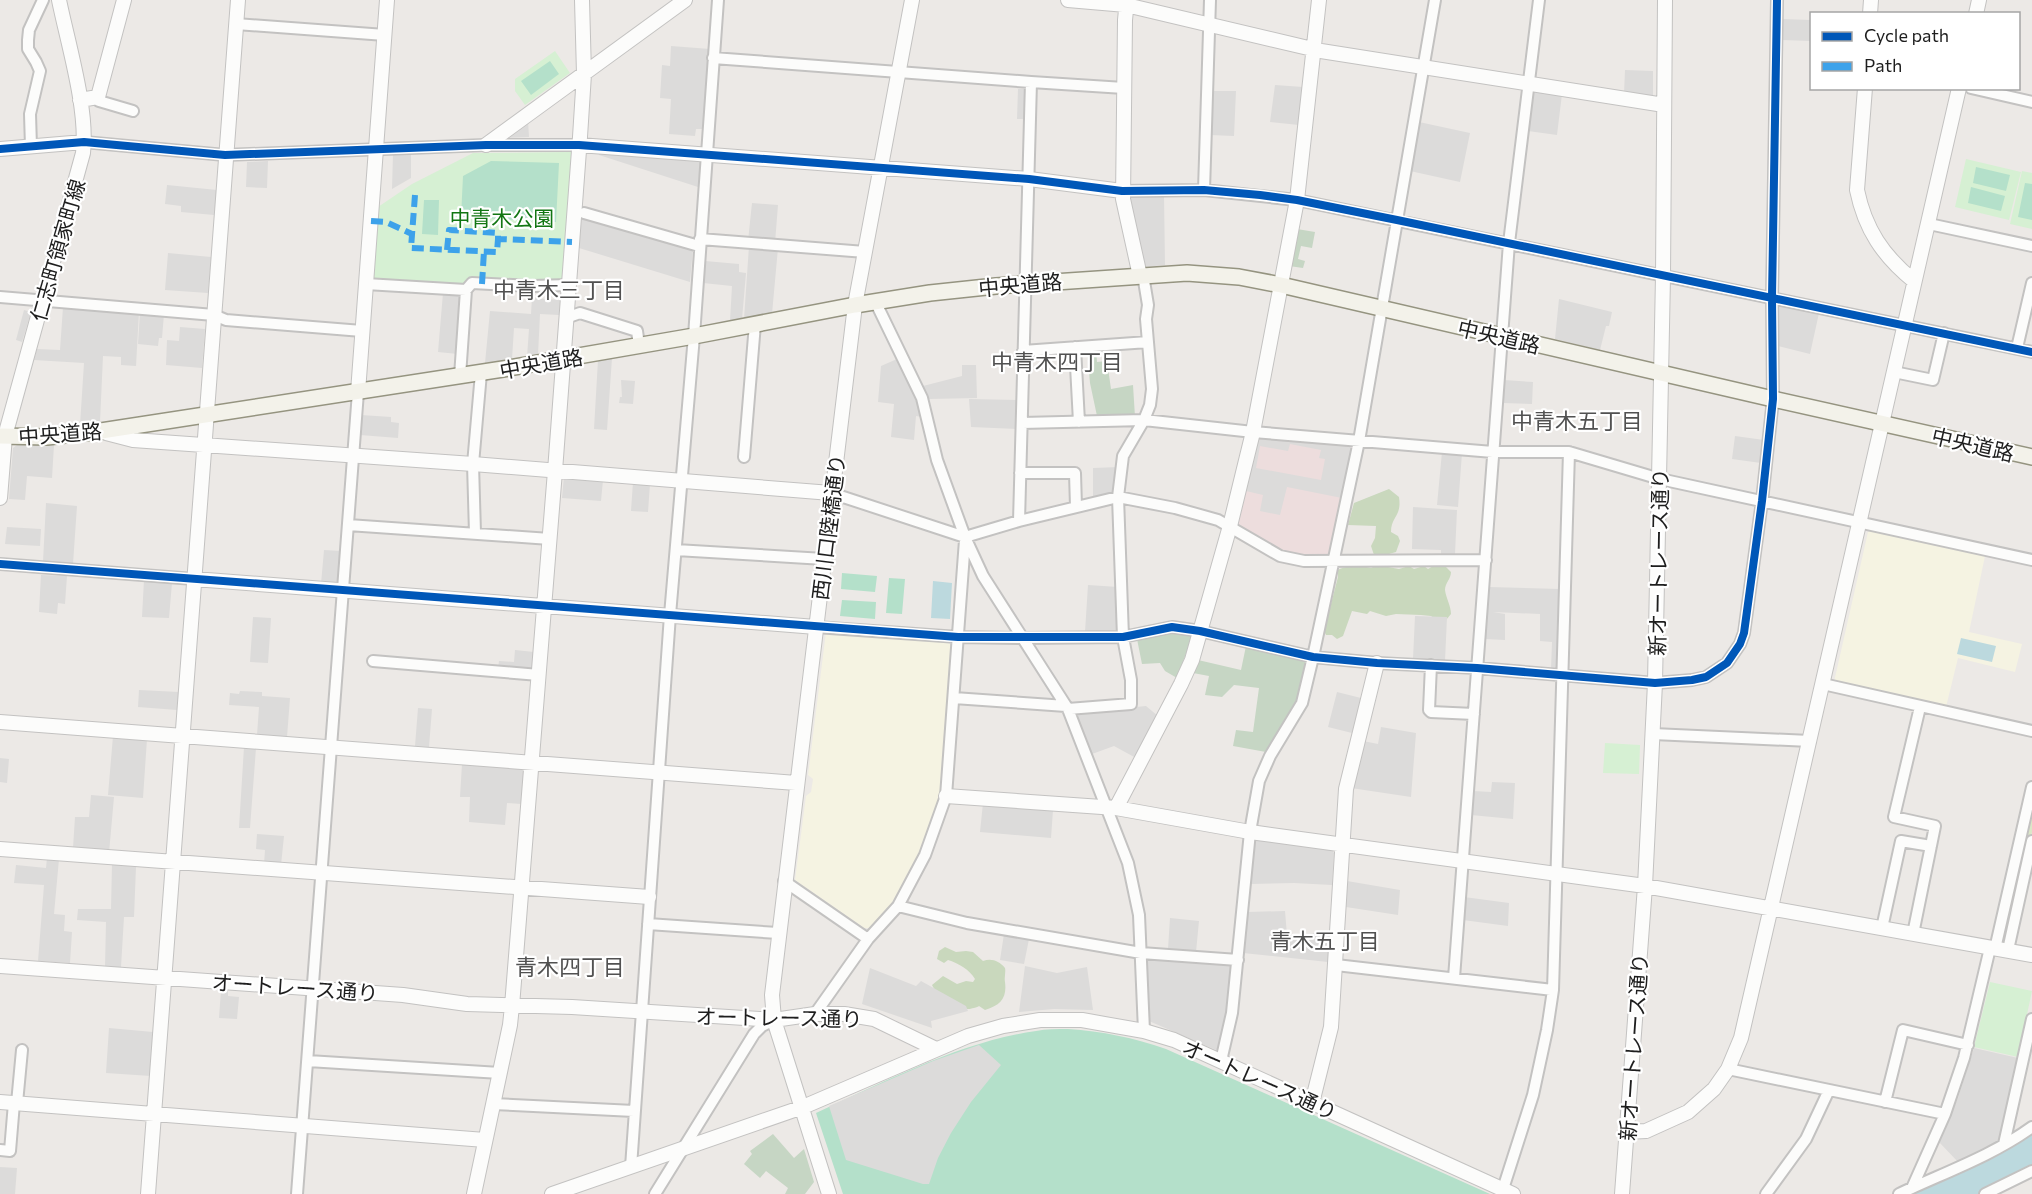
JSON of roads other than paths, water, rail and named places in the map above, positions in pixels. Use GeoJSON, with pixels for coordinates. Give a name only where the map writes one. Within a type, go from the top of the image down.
{"type":"FeatureCollection","features":[{"type":"Feature","properties":{"kind":"main road","name":"中央道路"},"geometry":{"type":"LineString","coordinates":[[2,436],[47,437],[101,431],[358,392],[563,359],[875,301],[930,293],[1187,273],[1211,274],[1281,285],[1503,338],[2032,457]]}},
{"type":"Feature","properties":{"kind":"street"},"geometry":{"type":"LineString","coordinates":[[31,147],[30,114],[40,71],[28,49],[28,40],[29,30],[43,0]]}},
{"type":"Feature","properties":{"kind":"street","name":"仁志町領家町線"},"geometry":{"type":"LineString","coordinates":[[0,498],[2,436],[81,166],[84,142],[80,100],[59,0]]}},
{"type":"Feature","properties":{"kind":"street"},"geometry":{"type":"LineString","coordinates":[[124,0],[98,97],[99,101],[133,111]]}},
{"type":"Feature","properties":{"kind":"street"},"geometry":{"type":"LineString","coordinates":[[148,1194],[238,0]]}},
{"type":"Feature","properties":{"kind":"street"},"geometry":{"type":"LineString","coordinates":[[297,1194],[387,0]]}},
{"type":"Feature","properties":{"kind":"street"},"geometry":{"type":"LineString","coordinates":[[474,1194],[510,1025],[512,1005],[545,607],[584,74],[582,0]]}},
{"type":"Feature","properties":{"kind":"street"},"geometry":{"type":"LineString","coordinates":[[486,145],[685,0]]}},
{"type":"Feature","properties":{"kind":"street"},"geometry":{"type":"LineString","coordinates":[[631,1167],[670,615],[694,336],[718,0]]}},
{"type":"Feature","properties":{"kind":"street","name":"西川口陸橋通り"},"geometry":{"type":"LineString","coordinates":[[829,1194],[774,1020],[772,995],[855,305],[912,0]]}},
{"type":"Feature","properties":{"kind":"street"},"geometry":{"type":"LineString","coordinates":[[1068,0],[1126,3],[1314,49],[1664,105]]}},
{"type":"Feature","properties":{"kind":"street"},"geometry":{"type":"LineString","coordinates":[[1204,190],[1210,0]]}},
{"type":"Feature","properties":{"kind":"street"},"geometry":{"type":"LineString","coordinates":[[1112,807],[1181,684],[1192,660],[1230,526],[1254,432],[1297,200],[1319,0]]}},
{"type":"Feature","properties":{"kind":"street"},"geometry":{"type":"LineString","coordinates":[[1221,1061],[1232,1013],[1250,832],[1259,782],[1270,756],[1302,703],[1313,657],[1359,441],[1435,0]]}},
{"type":"Feature","properties":{"kind":"street"},"geometry":{"type":"LineString","coordinates":[[1454,978],[1509,243],[1539,0]]}},
{"type":"Feature","properties":{"kind":"street","name":"新オートレース通り"},"geometry":{"type":"LineString","coordinates":[[1622,1194],[1645,886],[1655,683],[1662,373],[1665,0]]}},
{"type":"Feature","properties":{"kind":"street"},"geometry":{"type":"LineString","coordinates":[[0,564],[958,637],[1123,637],[1172,627],[1200,631],[1313,657],[1377,663],[1477,668],[1655,683],[1706,677],[1727,663],[1735,653],[1744,633],[1773,399],[1772,297],[1777,0]]}},
{"type":"Feature","properties":{"kind":"street"},"geometry":{"type":"LineString","coordinates":[[954,698],[1067,707],[1131,704],[1131,680],[1123,637],[1118,497],[1123,456],[1144,420],[1150,405],[1152,389],[1146,319],[1148,305],[1122,199],[1126,3]]}},
{"type":"Feature","properties":{"kind":"street"},"geometry":{"type":"LineString","coordinates":[[236,24],[385,35]]}},
{"type":"Feature","properties":{"kind":"street"},"geometry":{"type":"LineString","coordinates":[[713,58],[1124,88]]}},
{"type":"Feature","properties":{"kind":"street"},"geometry":{"type":"LineString","coordinates":[[1018,521],[1031,82]]}},
{"type":"Feature","properties":{"kind":"street"},"geometry":{"type":"LineString","coordinates":[[1865,90],[1857,190],[1861,207],[1878,244],[1914,281]]}},
{"type":"Feature","properties":{"kind":"street"},"geometry":{"type":"LineString","coordinates":[[1626,1132],[1646,1131],[1688,1112],[1714,1089],[1728,1070],[1741,1038],[1959,90]]}},
{"type":"Feature","properties":{"kind":"street"},"geometry":{"type":"LineString","coordinates":[[1999,92],[2032,102]]}},
{"type":"Feature","properties":{"kind":"street"},"geometry":{"type":"LineString","coordinates":[[80,100],[98,97]]}},
{"type":"Feature","properties":{"kind":"street"},"geometry":{"type":"LineString","coordinates":[[0,149],[84,142],[225,155],[486,145],[579,145],[1029,179],[1122,190],[1204,190],[1297,200],[2032,352]]}},
{"type":"Feature","properties":{"kind":"street"},"geometry":{"type":"LineString","coordinates":[[584,213],[699,243],[865,252]]}},
{"type":"Feature","properties":{"kind":"street"},"geometry":{"type":"LineString","coordinates":[[1929,224],[2032,246]]}},
{"type":"Feature","properties":{"kind":"street"},"geometry":{"type":"LineString","coordinates":[[460,376],[466,290],[472,283],[569,285]]}},
{"type":"Feature","properties":{"kind":"street"},"geometry":{"type":"LineString","coordinates":[[2016,348],[2032,283]]}},
{"type":"Feature","properties":{"kind":"street"},"geometry":{"type":"LineString","coordinates":[[366,284],[466,290]]}},
{"type":"Feature","properties":{"kind":"street"},"geometry":{"type":"LineString","coordinates":[[0,297],[214,315],[226,320],[362,331]]}},
{"type":"Feature","properties":{"kind":"street"},"geometry":{"type":"LineString","coordinates":[[875,301],[922,398],[937,460],[965,537],[983,576],[1067,707],[1112,807],[1128,863],[1139,915],[1144,1031]]}},
{"type":"Feature","properties":{"kind":"street"},"geometry":{"type":"LineString","coordinates":[[566,318],[580,314],[637,331],[639,345]]}},
{"type":"Feature","properties":{"kind":"street"},"geometry":{"type":"LineString","coordinates":[[744,457],[755,324]]}},
{"type":"Feature","properties":{"kind":"street"},"geometry":{"type":"LineString","coordinates":[[1894,372],[1933,380],[1944,333]]}},
{"type":"Feature","properties":{"kind":"street"},"geometry":{"type":"LineString","coordinates":[[1023,351],[1148,342]]}},
{"type":"Feature","properties":{"kind":"street"},"geometry":{"type":"LineString","coordinates":[[1075,347],[1079,422]]}},
{"type":"Feature","properties":{"kind":"street"},"geometry":{"type":"LineString","coordinates":[[475,533],[473,464],[481,373]]}},
{"type":"Feature","properties":{"kind":"street"},"geometry":{"type":"LineString","coordinates":[[1022,423],[1144,420],[1254,432],[1493,452],[1569,452],[1660,479],[2032,560]]}},
{"type":"Feature","properties":{"kind":"street"},"geometry":{"type":"LineString","coordinates":[[101,431],[133,440],[473,464],[831,493],[965,537],[1018,521],[1118,497],[1175,508],[1218,520],[1280,556],[1304,561],[1486,560]]}},
{"type":"Feature","properties":{"kind":"street"},"geometry":{"type":"LineString","coordinates":[[1508,1192],[1533,1095],[1553,990],[1569,452]]}},
{"type":"Feature","properties":{"kind":"street"},"geometry":{"type":"LineString","coordinates":[[1020,473],[1075,473],[1076,507]]}},
{"type":"Feature","properties":{"kind":"street"},"geometry":{"type":"LineString","coordinates":[[348,525],[550,539]]}},
{"type":"Feature","properties":{"kind":"street"},"geometry":{"type":"LineString","coordinates":[[815,1014],[868,939],[898,906],[925,855],[946,796],[965,537]]}},
{"type":"Feature","properties":{"kind":"street"},"geometry":{"type":"LineString","coordinates":[[676,550],[824,559]]}},
{"type":"Feature","properties":{"kind":"street"},"geometry":{"type":"LineString","coordinates":[[373,661],[539,675]]}},
{"type":"Feature","properties":{"kind":"street"},"geometry":{"type":"LineString","coordinates":[[1312,1103],[1329,1039],[1336,965],[1346,789],[1377,663]]}},
{"type":"Feature","properties":{"kind":"street"},"geometry":{"type":"LineString","coordinates":[[1431,665],[1429,710],[1431,712],[1474,714]]}},
{"type":"Feature","properties":{"kind":"street"},"geometry":{"type":"LineString","coordinates":[[1823,684],[2032,731]]}},
{"type":"Feature","properties":{"kind":"street"},"geometry":{"type":"LineString","coordinates":[[1913,934],[1935,826],[1894,817],[1920,706]]}},
{"type":"Feature","properties":{"kind":"street"},"geometry":{"type":"LineString","coordinates":[[0,723],[796,783]]}},
{"type":"Feature","properties":{"kind":"street"},"geometry":{"type":"LineString","coordinates":[[1653,734],[1809,741]]}},
{"type":"Feature","properties":{"kind":"street"},"geometry":{"type":"LineString","coordinates":[[1998,949],[2030,806],[2032,787]]}},
{"type":"Feature","properties":{"kind":"street"},"geometry":{"type":"LineString","coordinates":[[946,796],[1112,807],[1250,832],[1645,886],[2032,955]]}},
{"type":"Feature","properties":{"kind":"street"},"geometry":{"type":"LineString","coordinates":[[1882,928],[1901,841],[1931,846]]}},
{"type":"Feature","properties":{"kind":"street"},"geometry":{"type":"LineString","coordinates":[[1912,1188],[1945,1114],[2032,841]]}},
{"type":"Feature","properties":{"kind":"street"},"geometry":{"type":"LineString","coordinates":[[0,849],[649,897]]}},
{"type":"Feature","properties":{"kind":"street"},"geometry":{"type":"LineString","coordinates":[[784,881],[868,939]]}},
{"type":"Feature","properties":{"kind":"street"},"geometry":{"type":"LineString","coordinates":[[898,906],[967,923],[1141,953],[1238,960]]}},
{"type":"Feature","properties":{"kind":"street"},"geometry":{"type":"LineString","coordinates":[[648,924],[778,933]]}},
{"type":"Feature","properties":{"kind":"street"},"geometry":{"type":"LineString","coordinates":[[1336,965],[1553,990]]}},
{"type":"Feature","properties":{"kind":"street","name":"オートレース通り"},"geometry":{"type":"LineString","coordinates":[[0,966],[403,995],[467,1004],[572,1007],[774,1020],[815,1014],[844,1014],[874,1019],[936,1049],[986,1030],[1040,1020],[1082,1020],[1144,1031],[1174,1041],[1508,1192]]}},
{"type":"Feature","properties":{"kind":"street"},"geometry":{"type":"LineString","coordinates":[[2004,1144],[2030,1041],[2032,1018]]}},
{"type":"Feature","properties":{"kind":"street"},"geometry":{"type":"LineString","coordinates":[[655,1194],[753,1034],[774,1020]]}},
{"type":"Feature","properties":{"kind":"street"},"geometry":{"type":"LineString","coordinates":[[1885,1102],[1903,1030],[1968,1045]]}},
{"type":"Feature","properties":{"kind":"street"},"geometry":{"type":"LineString","coordinates":[[552,1194],[802,1107],[936,1049]]}},
{"type":"Feature","properties":{"kind":"street"},"geometry":{"type":"LineString","coordinates":[[0,1150],[10,1151],[10,1103],[22,1050]]}},
{"type":"Feature","properties":{"kind":"street"},"geometry":{"type":"LineString","coordinates":[[308,1061],[500,1073]]}},
{"type":"Feature","properties":{"kind":"street"},"geometry":{"type":"LineString","coordinates":[[1728,1070],[1945,1114]]}},
{"type":"Feature","properties":{"kind":"street"},"geometry":{"type":"LineString","coordinates":[[1766,1194],[1806,1139],[1829,1090]]}},
{"type":"Feature","properties":{"kind":"street"},"geometry":{"type":"LineString","coordinates":[[10,1103],[485,1140]]}},
{"type":"Feature","properties":{"kind":"street"},"geometry":{"type":"LineString","coordinates":[[493,1104],[634,1111]]}},
{"type":"Feature","properties":{"kind":"street"},"geometry":{"type":"LineString","coordinates":[[1899,1194],[1967,1163],[2032,1127]]}},
{"type":"Feature","properties":{"kind":"street"},"geometry":{"type":"LineString","coordinates":[[1985,1194],[2032,1171]]}},
{"type":"Feature","properties":{"kind":"water"},"geometry":{"type":"Polygon","coordinates":[[[933,581],[952,583],[950,619],[931,618],[933,581]]]}},
{"type":"Feature","properties":{"kind":"water"},"geometry":{"type":"Polygon","coordinates":[[[1961,638],[1996,646],[1992,662],[1957,654],[1961,638]]]}},
{"type":"Feature","properties":{"kind":"water"},"geometry":{"type":"Polygon","coordinates":[[[2032,1132],[2032,1165],[1980,1194],[1914,1194],[2032,1132]]]}},
{"type":"Feature","properties":{"kind":"district","name":"中青木三丁目"},"geometry":{"type":"Point","coordinates":[559,289]}},
{"type":"Feature","properties":{"kind":"district","name":"中青木四丁目"},"geometry":{"type":"Point","coordinates":[1057,361]}},
{"type":"Feature","properties":{"kind":"district","name":"中青木五丁目"},"geometry":{"type":"Point","coordinates":[1577,420]}},
{"type":"Feature","properties":{"kind":"district","name":"青木五丁目"},"geometry":{"type":"Point","coordinates":[1325,940]}},
{"type":"Feature","properties":{"kind":"district","name":"青木四丁目"},"geometry":{"type":"Point","coordinates":[570,966]}},
{"type":"Feature","properties":{"kind":"park label","name":"中青木公園"},"geometry":{"type":"Point","coordinates":[502,217]}}]}
